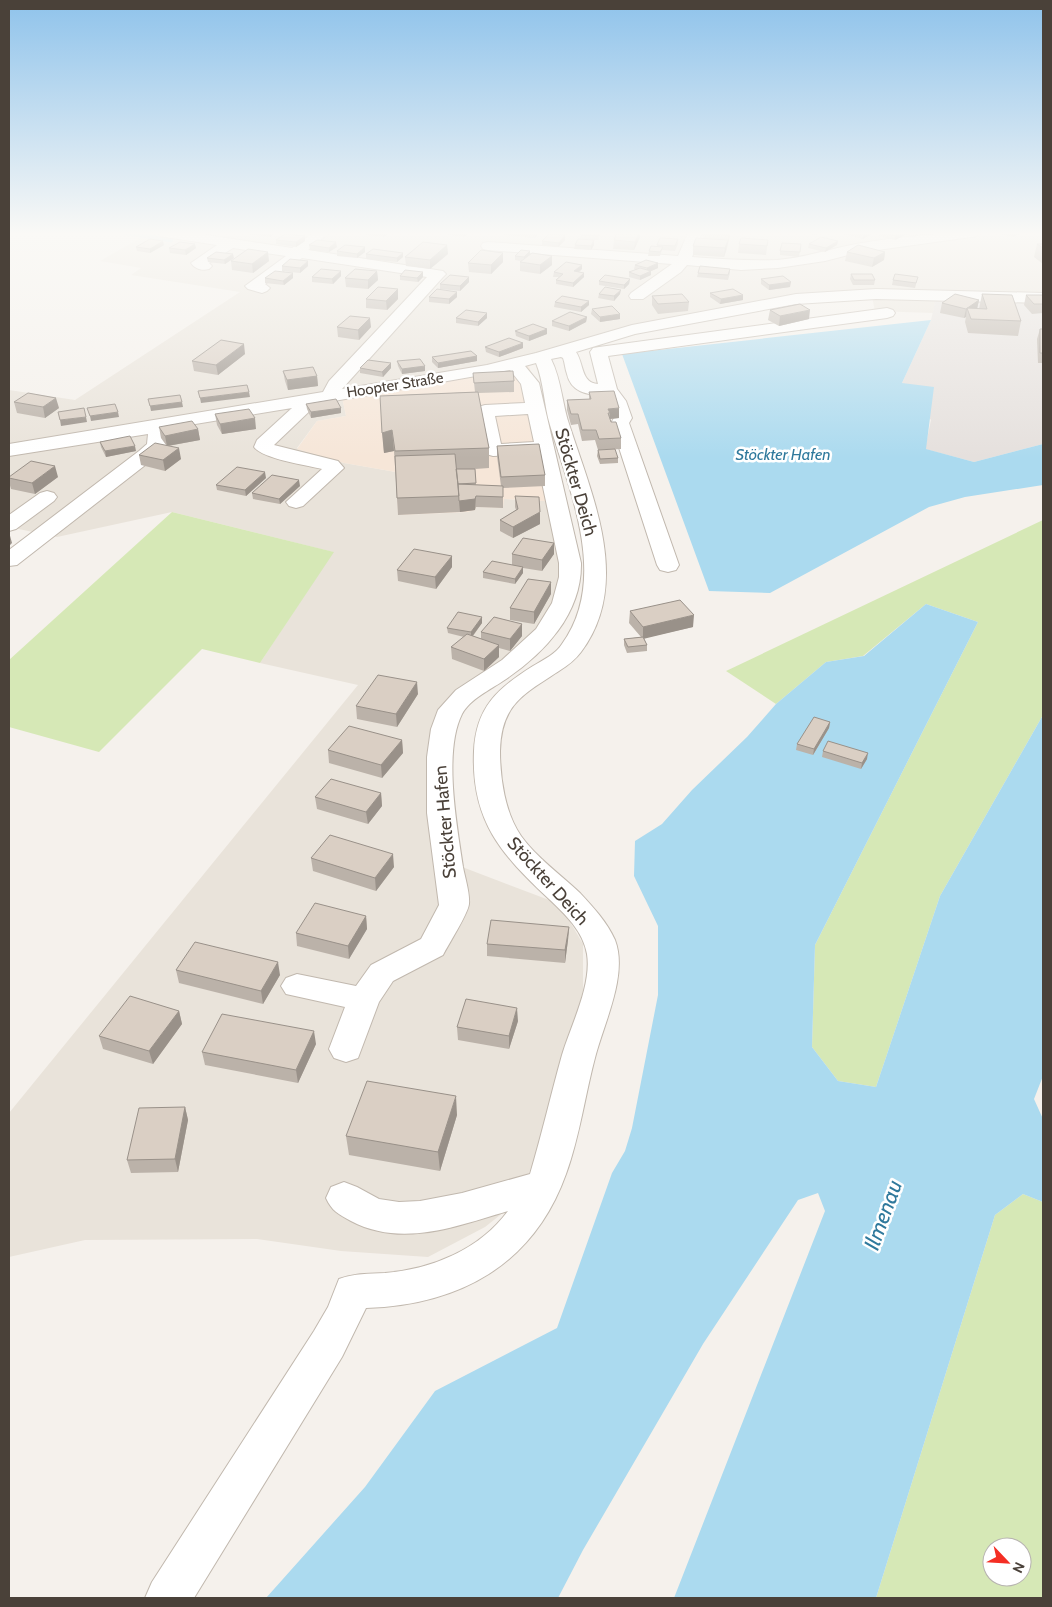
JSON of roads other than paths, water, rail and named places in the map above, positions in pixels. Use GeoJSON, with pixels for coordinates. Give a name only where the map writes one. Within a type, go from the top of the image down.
{"type":"FeatureCollection","features":[{"type":"Feature","properties":{"kind":"street"},"geometry":{"type":"LineString","coordinates":[[331,395],[335,385],[406,308]]}},
{"type":"Feature","properties":{"kind":"street","name":"Hoopter Straße"},"geometry":{"type":"LineString","coordinates":[[9,450],[331,395],[456,376],[514,364],[640,328],[746,308]]}},
{"type":"Feature","properties":{"kind":"street"},"geometry":{"type":"LineString","coordinates":[[668,565],[620,423],[623,418],[616,401],[608,390],[599,352],[887,313]]}},
{"type":"Feature","properties":{"kind":"street"},"geometry":{"type":"LineString","coordinates":[[552,353],[569,353],[573,361],[577,381],[580,385],[591,389],[608,390]]}},
{"type":"Feature","properties":{"kind":"street","name":"Stöckter Deich"},"geometry":{"type":"LineString","coordinates":[[168,1598],[328,1344],[344,1315],[353,1291],[380,1292],[436,1282],[464,1271],[497,1250],[524,1222],[539,1197],[561,1132],[580,1054],[594,1008],[603,955],[597,938],[587,920],[523,858],[508,839],[496,809],[487,771],[488,730],[496,708],[510,693],[571,650],[586,622],[592,604],[596,577],[592,534],[558,416],[549,376],[552,353]]}},
{"type":"Feature","properties":{"kind":"street","name":"Stöckter Hafen"},"geometry":{"type":"LineString","coordinates":[[364,999],[382,973],[432,948],[454,905],[441,813],[440,757],[444,729],[451,710],[465,695],[511,665],[546,633],[563,603],[570,577],[568,547],[530,383],[514,364]]}},
{"type":"Feature","properties":{"kind":"street"},"geometry":{"type":"LineString","coordinates":[[456,376],[493,450],[544,448]]}},
{"type":"Feature","properties":{"kind":"street"},"geometry":{"type":"LineString","coordinates":[[296,502],[334,468],[332,465],[267,449],[264,444],[312,399]]}},
{"type":"Feature","properties":{"kind":"street"},"geometry":{"type":"LineString","coordinates":[[471,403],[536,408]]}},
{"type":"Feature","properties":{"kind":"street"},"geometry":{"type":"LineString","coordinates":[[9,560],[156,446],[158,433],[152,426]]}},
{"type":"Feature","properties":{"kind":"street"},"geometry":{"type":"LineString","coordinates":[[9,526],[47,497]]}},
{"type":"Feature","properties":{"kind":"street"},"geometry":{"type":"LineString","coordinates":[[297,986],[364,999],[346,1049]]}},
{"type":"Feature","properties":{"kind":"street"},"geometry":{"type":"LineString","coordinates":[[344,1198],[377,1215],[416,1219],[454,1211],[522,1190],[544,1186]]}},
{"type":"Feature","properties":{"kind":"water","name":"Stöckter Hafen"},"geometry":{"type":"Polygon","coordinates":[[[931,320],[902,383],[934,387],[926,449],[974,462],[1043,444],[1043,485],[965,497],[929,507],[770,593],[709,591],[622,354],[931,320]]]}},
{"type":"Feature","properties":{"kind":"water","name":"Ilmenau"},"geometry":{"type":"Polygon","coordinates":[[[926,604],[978,622],[815,945],[812,1047],[838,1081],[876,1087],[940,896],[1043,715],[1043,1076],[1034,1099],[1043,1119],[1043,1202],[1023,1194],[995,1215],[876,1598],[674,1598],[825,1211],[818,1193],[798,1200],[703,1344],[583,1550],[558,1598],[266,1598],[365,1487],[435,1391],[557,1328],[612,1173],[625,1151],[632,1128],[658,995],[658,926],[634,876],[635,841],[662,824],[692,790],[747,737],[776,704],[826,662],[864,656],[926,604]]]}}]}
